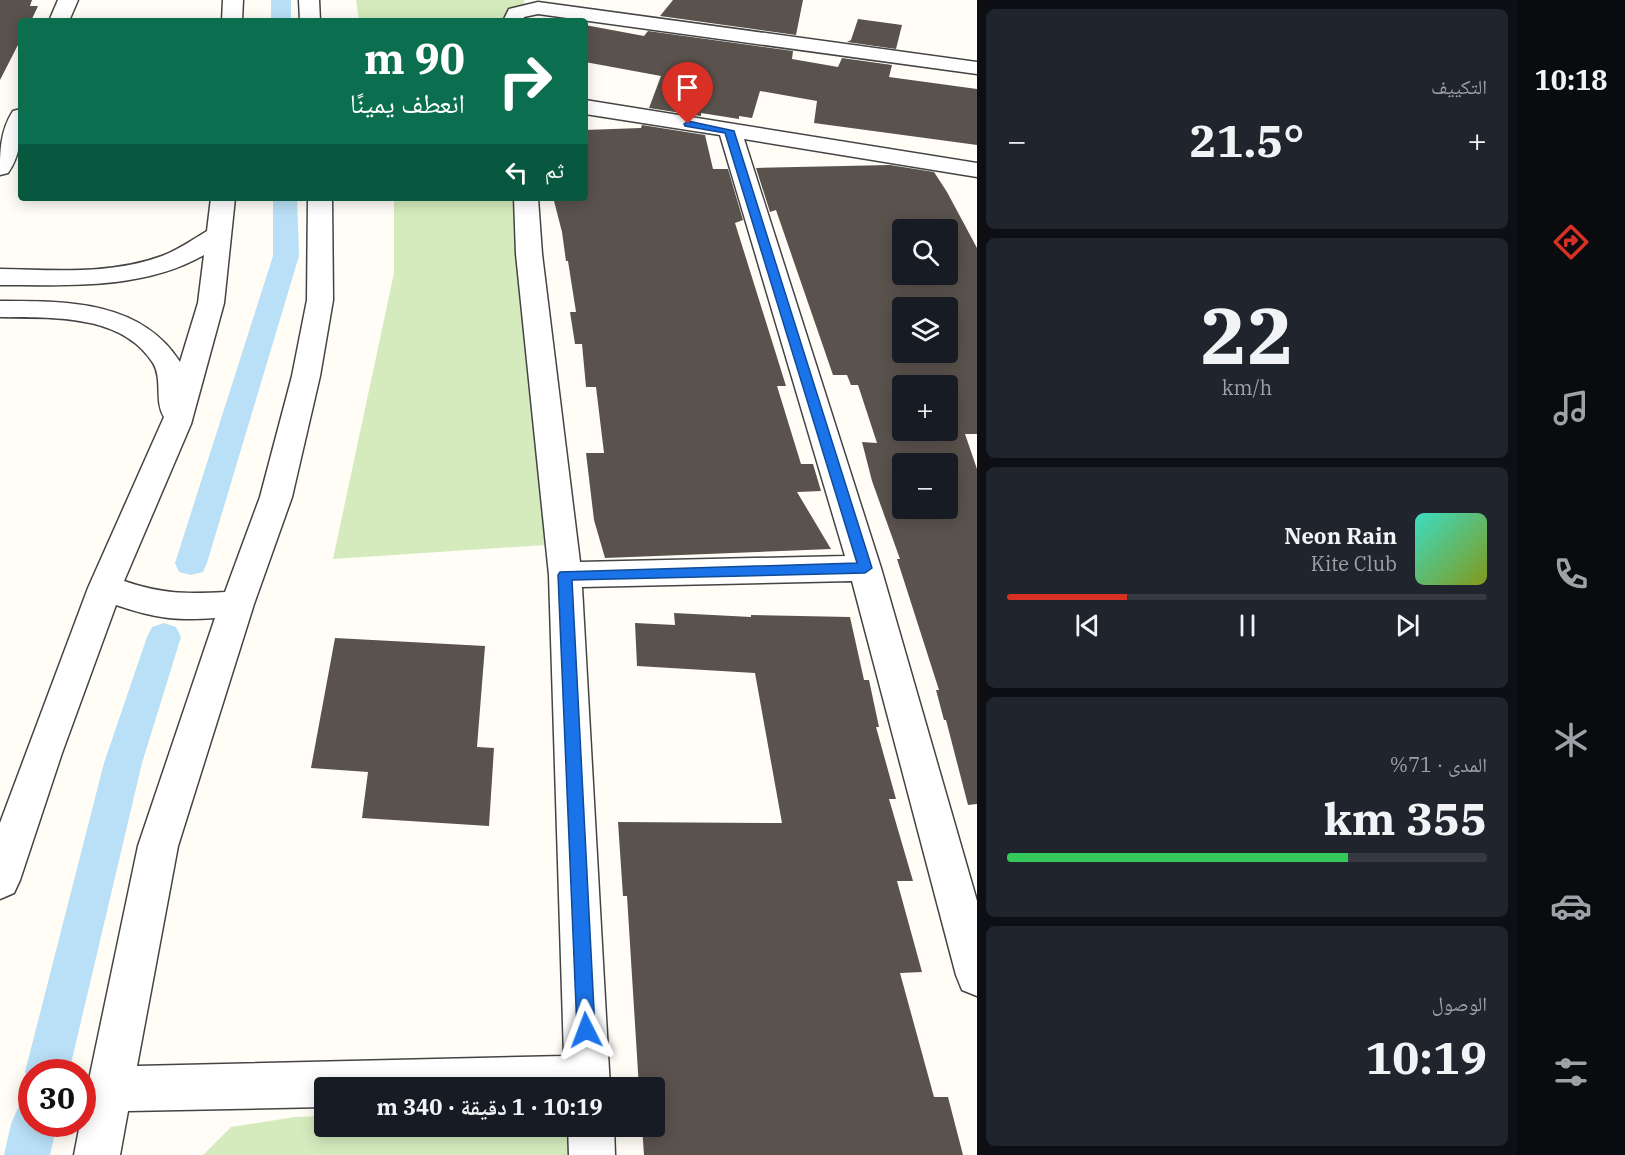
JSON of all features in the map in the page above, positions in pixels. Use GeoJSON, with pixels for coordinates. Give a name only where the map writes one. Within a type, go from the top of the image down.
{"type":"FeatureCollection","features":[{"type":"Feature","properties":{"kind":"street"},"geometry":{"type":"LineString","coordinates":[[60,18],[68,0]]}},
{"type":"Feature","properties":{"kind":"street"},"geometry":{"type":"LineString","coordinates":[[232,18],[233,0]]}},
{"type":"Feature","properties":{"kind":"street"},"geometry":{"type":"LineString","coordinates":[[309,0],[310,18]]}},
{"type":"Feature","properties":{"kind":"street"},"geometry":{"type":"LineString","coordinates":[[514,18],[516,14],[538,8],[977,68]]}},
{"type":"Feature","properties":{"kind":"street"},"geometry":{"type":"LineString","coordinates":[[588,107],[974,175]]}},
{"type":"Feature","properties":{"kind":"street"},"geometry":{"type":"LineString","coordinates":[[1,163],[18,123]]}},
{"type":"Feature","properties":{"kind":"street"},"geometry":{"type":"LineString","coordinates":[[729,131],[865,568],[977,975]]}},
{"type":"Feature","properties":{"kind":"street"},"geometry":{"type":"LineString","coordinates":[[0,880],[43,753],[105,588],[176,424],[210,303],[223,201]]}},
{"type":"Feature","properties":{"kind":"street"},"geometry":{"type":"LineString","coordinates":[[97,1155],[158,846],[237,604],[276,497],[306,376],[320,300],[320,201]]}},
{"type":"Feature","properties":{"kind":"street"},"geometry":{"type":"LineString","coordinates":[[525,201],[530,266],[565,575],[588,1077]]}},
{"type":"Feature","properties":{"kind":"street"},"geometry":{"type":"LineString","coordinates":[[0,277],[118,273],[144,269],[186,254],[220,234]]}},
{"type":"Feature","properties":{"kind":"street"},"geometry":{"type":"LineString","coordinates":[[0,252],[8,260],[37,277]]}},
{"type":"Feature","properties":{"kind":"street"},"geometry":{"type":"LineString","coordinates":[[0,309],[48,309],[101,315],[146,337],[169,368],[176,424]]}},
{"type":"Feature","properties":{"kind":"street"},"geometry":{"type":"LineString","coordinates":[[565,575],[865,568]]}},
{"type":"Feature","properties":{"kind":"street"},"geometry":{"type":"LineString","coordinates":[[105,588],[152,604],[185,607],[237,604]]}},
{"type":"Feature","properties":{"kind":"street"},"geometry":{"type":"LineString","coordinates":[[111,1089],[314,1086]]}},
{"type":"Feature","properties":{"kind":"street"},"geometry":{"type":"LineString","coordinates":[[591,1137],[592,1155]]}},
{"type":"Feature","properties":{"kind":"green space"},"geometry":{"type":"Polygon","coordinates":[[[356,0],[524,0],[526,18],[359,18],[356,0]]]}},
{"type":"Feature","properties":{"kind":"green space"},"geometry":{"type":"Polygon","coordinates":[[[394,201],[521,201],[561,544],[333,559],[394,273],[394,201]]]}},
{"type":"Feature","properties":{"kind":"green space"},"geometry":{"type":"Polygon","coordinates":[[[314,1116],[314,1137],[573,1137],[574,1155],[203,1155],[231,1127],[314,1116]]]}},
{"type":"Feature","properties":{"kind":"building"},"geometry":{"type":"Polygon","coordinates":[[[0,0],[32,0],[30,6],[38,6],[32,18],[18,18],[18,45],[0,80],[0,0]]]}},
{"type":"Feature","properties":{"kind":"building"},"geometry":{"type":"Polygon","coordinates":[[[673,0],[803,0],[796,35],[660,16],[673,0]]]}},
{"type":"Feature","properties":{"kind":"building"},"geometry":{"type":"Polygon","coordinates":[[[858,19],[902,25],[896,49],[847,42],[851,40],[858,19]]]}},
{"type":"Feature","properties":{"kind":"building"},"geometry":{"type":"Polygon","coordinates":[[[588,26],[644,36],[648,31],[793,51],[792,59],[838,67],[842,58],[892,65],[889,77],[977,89],[977,145],[814,123],[817,101],[760,91],[752,118],[739,116],[739,119],[701,113],[701,116],[649,108],[661,76],[588,63],[588,26]]]}},
{"type":"Feature","properties":{"kind":"building"},"geometry":{"type":"Polygon","coordinates":[[[642,125],[705,135],[713,169],[728,169],[743,220],[735,223],[786,386],[777,386],[801,464],[813,464],[821,491],[797,492],[831,549],[605,558],[594,520],[586,453],[604,453],[596,387],[586,387],[582,344],[575,344],[570,312],[576,312],[568,261],[566,261],[554,201],[588,201],[588,130],[641,128],[642,125]]]}},
{"type":"Feature","properties":{"kind":"building"},"geometry":{"type":"Polygon","coordinates":[[[890,165],[934,172],[977,248],[977,434],[965,434],[977,469],[977,804],[968,805],[936,690],[939,690],[897,559],[900,559],[872,481],[862,442],[877,443],[858,385],[851,385],[847,375],[833,375],[776,210],[770,212],[756,168],[890,165]]]}},
{"type":"Feature","properties":{"kind":"building"},"geometry":{"type":"Polygon","coordinates":[[[674,613],[751,617],[751,615],[850,617],[864,680],[869,680],[879,727],[876,727],[896,799],[889,799],[913,881],[897,881],[922,972],[900,973],[934,1097],[948,1097],[963,1155],[644,1155],[643,1137],[665,1137],[665,1077],[638,1077],[627,896],[623,896],[618,822],[782,823],[755,673],[637,666],[635,623],[675,625],[674,613]]]}},
{"type":"Feature","properties":{"kind":"building"},"geometry":{"type":"Polygon","coordinates":[[[335,638],[485,646],[477,747],[494,748],[489,826],[362,818],[368,772],[311,768],[335,638]]]}},
{"type":"Feature","properties":{"kind":"waterway"},"geometry":{"type":"LineString","coordinates":[[281,0],[281,18]]}},
{"type":"Feature","properties":{"kind":"waterway"},"geometry":{"type":"LineString","coordinates":[[191,563],[286,256],[285,201]]}},
{"type":"Feature","properties":{"kind":"waterway"},"geometry":{"type":"LineString","coordinates":[[50,1059],[123,763],[164,637]]}},
{"type":"Feature","properties":{"kind":"waterway"},"geometry":{"type":"LineString","coordinates":[[27,1155],[31,1137]]}},
{"type":"Feature","properties":{"kind":"route"},"geometry":{"type":"LineString","coordinates":[[586,1030],[565,575],[865,568],[729,131],[688,124]]}}]}
